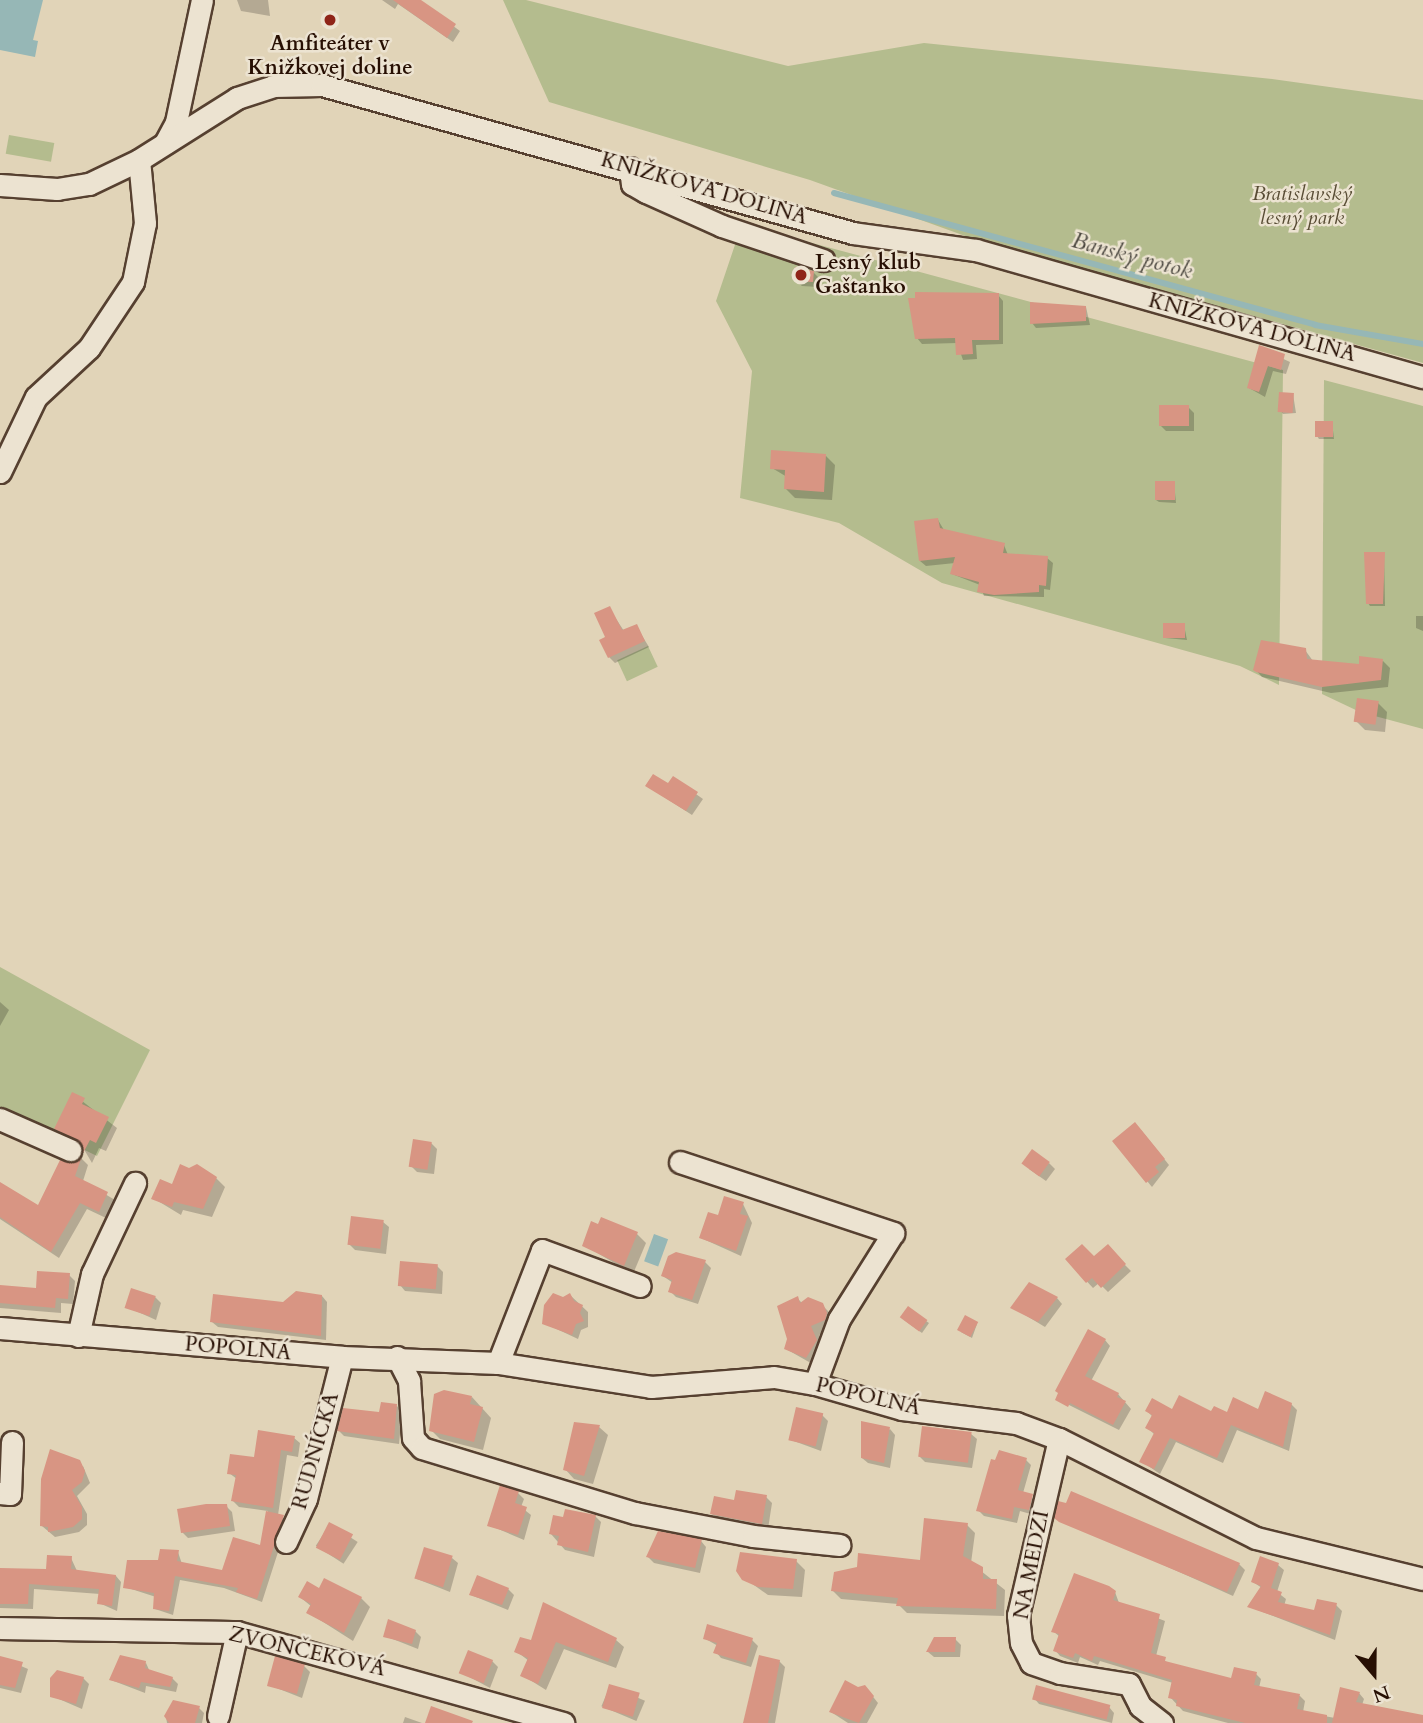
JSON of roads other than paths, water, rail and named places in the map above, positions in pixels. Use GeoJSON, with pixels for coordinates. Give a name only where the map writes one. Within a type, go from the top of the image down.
{"type":"FeatureCollection","features":[{"type":"Feature","properties":{"kind":"street"},"geometry":{"type":"LineString","coordinates":[[164,144],[176,122],[202,0]]}},
{"type":"Feature","properties":{"kind":"street","name":"KNIŽKOVA DOLINA"},"geometry":{"type":"LineString","coordinates":[[0,185],[57,189],[89,184],[139,159],[219,107],[254,91],[322,85],[630,168],[853,233],[1007,258],[1423,377]]}},
{"type":"Feature","properties":{"kind":"street"},"geometry":{"type":"LineString","coordinates":[[0,472],[36,397],[89,348],[132,282],[145,223],[139,159]]}},
{"type":"Feature","properties":{"kind":"street"},"geometry":{"type":"LineString","coordinates":[[630,168],[632,184],[646,192],[722,226],[823,260]]}},
{"type":"Feature","properties":{"kind":"street"},"geometry":{"type":"LineString","coordinates":[[0,1119],[70,1150]]}},
{"type":"Feature","properties":{"kind":"street"},"geometry":{"type":"LineString","coordinates":[[680,1162],[893,1233],[839,1319],[815,1384]]}},
{"type":"Feature","properties":{"kind":"street"},"geometry":{"type":"LineString","coordinates":[[78,1336],[92,1274],[135,1183]]}},
{"type":"Feature","properties":{"kind":"street"},"geometry":{"type":"LineString","coordinates":[[498,1363],[542,1250],[640,1286]]}},
{"type":"Feature","properties":{"kind":"street","name":"POPOLNÁ"},"geometry":{"type":"LineString","coordinates":[[0,1328],[342,1357],[397,1357],[498,1363],[651,1387],[774,1377],[815,1384],[902,1409],[1016,1423],[1059,1439],[1256,1538],[1423,1579]]}},
{"type":"Feature","properties":{"kind":"street","name":"RUDNÍCKA"},"geometry":{"type":"LineString","coordinates":[[286,1542],[306,1499],[342,1357]]}},
{"type":"Feature","properties":{"kind":"street"},"geometry":{"type":"LineString","coordinates":[[397,1357],[409,1381],[413,1438],[422,1448],[635,1513],[752,1536],[840,1545]]}},
{"type":"Feature","properties":{"kind":"street","name":"NA MEDZI"},"geometry":{"type":"LineString","coordinates":[[1059,1439],[1018,1615],[1021,1643],[1031,1663],[1060,1673],[1129,1684],[1140,1706],[1162,1723]]}},
{"type":"Feature","properties":{"kind":"street"},"geometry":{"type":"LineString","coordinates":[[0,1493],[10,1494],[12,1442]]}},
{"type":"Feature","properties":{"kind":"street","name":"ZVONČEKOVÁ"},"geometry":{"type":"LineString","coordinates":[[0,1628],[237,1632],[391,1671],[486,1713],[564,1723]]}},
{"type":"Feature","properties":{"kind":"street"},"geometry":{"type":"LineString","coordinates":[[218,1716],[237,1632]]}},
{"type":"Feature","properties":{"kind":"water"},"geometry":{"type":"Polygon","coordinates":[[[0,0],[43,0],[33,40],[38,41],[35,57],[0,50],[0,0]]]}},
{"type":"Feature","properties":{"kind":"water"},"geometry":{"type":"Polygon","coordinates":[[[654,1234],[668,1239],[658,1266],[644,1261],[654,1234]]]}},
{"type":"Feature","properties":{"kind":"waterway","name":"Banský potok"},"geometry":{"type":"LineString","coordinates":[[834,193],[1315,325],[1423,344]]}},
{"type":"Feature","properties":{"kind":"place","name":"Amfiteáter v Knižkovej doline"},"geometry":{"type":"Point","coordinates":[330,20]}},
{"type":"Feature","properties":{"kind":"place","name":"Lesný klub Gaštanko"},"geometry":{"type":"Point","coordinates":[801,275]}},
{"type":"Feature","properties":{"kind":"park label","name":"Bratislavský lesný park"},"geometry":{"type":"Point","coordinates":[1302,206]}}]}
